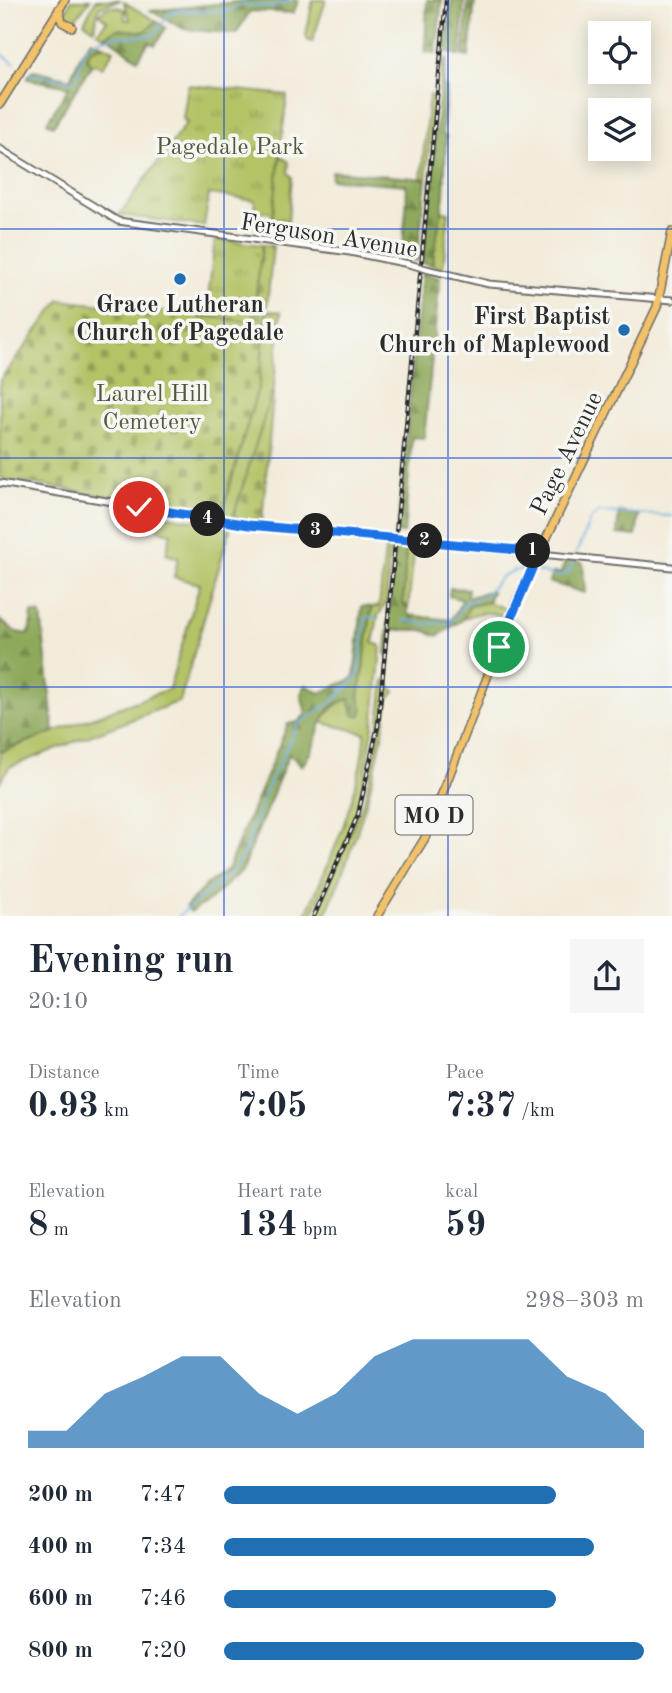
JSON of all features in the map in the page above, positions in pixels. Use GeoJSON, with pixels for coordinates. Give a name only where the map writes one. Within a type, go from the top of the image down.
{"type":"FeatureCollection","features":[{"type":"Feature","properties":{"kind":"main road"},"geometry":{"type":"LineString","coordinates":[[0,104],[65,0]]}},
{"type":"Feature","properties":{"kind":"main road"},"geometry":{"type":"LineString","coordinates":[[59,9],[62,22],[72,27]]}},
{"type":"Feature","properties":{"kind":"main road","name":"Page Avenue"},"geometry":{"type":"LineString","coordinates":[[377,916],[408,869],[429,829],[530,571],[660,300],[672,232]]}},
{"type":"Feature","properties":{"kind":"street","name":"Ferguson Avenue"},"geometry":{"type":"LineString","coordinates":[[0,149],[118,221],[350,252],[489,284],[672,300]]}},
{"type":"Feature","properties":{"kind":"street"},"geometry":{"type":"LineString","coordinates":[[0,483],[249,525],[672,567]]}},
{"type":"Feature","properties":{"kind":"green space"},"geometry":{"type":"Polygon","coordinates":[[[71,0],[90,0],[72,23],[66,21],[64,16],[71,0]]]}},
{"type":"Feature","properties":{"kind":"green space"},"geometry":{"type":"Polygon","coordinates":[[[96,0],[121,0],[99,7],[94,29],[84,22],[96,0]]]}},
{"type":"Feature","properties":{"kind":"green space"},"geometry":{"type":"Polygon","coordinates":[[[255,0],[299,0],[293,13],[250,11],[236,34],[184,29],[151,11],[255,0]]]}},
{"type":"Feature","properties":{"kind":"green space"},"geometry":{"type":"Polygon","coordinates":[[[313,0],[326,0],[312,42],[308,41],[306,35],[313,0]]]}},
{"type":"Feature","properties":{"kind":"green space"},"geometry":{"type":"Polygon","coordinates":[[[427,0],[442,0],[436,53],[425,52],[427,0]]]}},
{"type":"Feature","properties":{"kind":"green space"},"geometry":{"type":"Polygon","coordinates":[[[452,0],[464,0],[460,56],[448,52],[446,47],[452,0]]]}},
{"type":"Feature","properties":{"kind":"green space"},"geometry":{"type":"Polygon","coordinates":[[[468,0],[475,0],[469,57],[463,56],[468,0]]]}},
{"type":"Feature","properties":{"kind":"green space"},"geometry":{"type":"Polygon","coordinates":[[[124,2],[156,21],[146,32],[117,29],[107,38],[97,32],[107,21],[99,14],[108,7],[125,10],[125,20],[130,20],[124,2]]]}},
{"type":"Feature","properties":{"kind":"green space"},"geometry":{"type":"Polygon","coordinates":[[[156,21],[166,28],[155,45],[149,42],[138,59],[106,36],[117,29],[145,32],[156,21]]]}},
{"type":"Feature","properties":{"kind":"green space"},"geometry":{"type":"Polygon","coordinates":[[[91,40],[103,45],[90,51],[87,57],[91,66],[53,126],[47,122],[69,87],[28,79],[29,74],[34,70],[70,79],[81,54],[91,40]]]}},
{"type":"Feature","properties":{"kind":"green space"},"geometry":{"type":"Polygon","coordinates":[[[103,45],[114,50],[102,68],[94,63],[91,66],[87,57],[90,51],[103,45]]]}},
{"type":"Feature","properties":{"kind":"green space"},"geometry":{"type":"Polygon","coordinates":[[[443,59],[447,59],[443,87],[447,88],[442,134],[446,136],[444,196],[432,265],[423,263],[443,59]]]}},
{"type":"Feature","properties":{"kind":"green space","name":"Pagedale Park"},"geometry":{"type":"Polygon","coordinates":[[[188,85],[287,95],[273,213],[254,211],[255,200],[209,194],[204,226],[119,215],[187,122],[183,119],[188,85]]]}},
{"type":"Feature","properties":{"kind":"green space"},"geometry":{"type":"Polygon","coordinates":[[[429,95],[434,96],[426,179],[421,179],[429,95]]]}},
{"type":"Feature","properties":{"kind":"green space"},"geometry":{"type":"Polygon","coordinates":[[[280,156],[289,162],[288,172],[292,177],[288,221],[272,217],[280,156]]]}},
{"type":"Feature","properties":{"kind":"green space"},"geometry":{"type":"Polygon","coordinates":[[[332,171],[426,179],[417,261],[406,258],[404,249],[406,185],[331,179],[332,171]]]}},
{"type":"Feature","properties":{"kind":"green space"},"geometry":{"type":"Polygon","coordinates":[[[440,211],[449,212],[443,268],[432,265],[440,211]]]}},
{"type":"Feature","properties":{"kind":"green space"},"geometry":{"type":"Polygon","coordinates":[[[215,239],[262,245],[253,322],[206,316],[215,239]]]}},
{"type":"Feature","properties":{"kind":"green space","name":"Laurel Hill Cemetery"},"geometry":{"type":"Polygon","coordinates":[[[262,245],[273,246],[259,384],[221,516],[0,478],[0,380],[60,300],[253,322],[262,245]]]}},
{"type":"Feature","properties":{"kind":"green space"},"geometry":{"type":"Polygon","coordinates":[[[422,273],[440,278],[424,438],[412,437],[404,533],[397,533],[422,273]]]}},
{"type":"Feature","properties":{"kind":"green space"},"geometry":{"type":"Polygon","coordinates":[[[267,311],[281,312],[274,386],[233,518],[221,516],[259,384],[267,311]]]}},
{"type":"Feature","properties":{"kind":"green space","name":"Laurel Hill Cemetery"},"geometry":{"type":"Polygon","coordinates":[[[274,386],[262,521],[233,518],[274,386]]]}},
{"type":"Feature","properties":{"kind":"green space"},"geometry":{"type":"Polygon","coordinates":[[[619,512],[639,515],[636,536],[617,534],[619,512]]]}},
{"type":"Feature","properties":{"kind":"green space"},"geometry":{"type":"Polygon","coordinates":[[[160,515],[231,526],[180,701],[9,767],[0,782],[0,752],[169,689],[200,584],[174,577],[178,558],[166,554],[171,533],[158,530],[160,515]]]}},
{"type":"Feature","properties":{"kind":"green space"},"geometry":{"type":"Polygon","coordinates":[[[386,542],[390,542],[386,603],[378,616],[373,643],[381,646],[366,770],[352,825],[341,852],[311,916],[305,916],[350,804],[365,733],[319,722],[340,701],[349,698],[354,715],[372,607],[379,607],[386,542]]]}},
{"type":"Feature","properties":{"kind":"green space"},"geometry":{"type":"Polygon","coordinates":[[[394,542],[403,543],[406,551],[403,603],[408,609],[408,615],[451,620],[463,600],[449,596],[450,588],[468,589],[467,596],[492,591],[488,602],[470,606],[462,620],[438,636],[423,630],[392,630],[389,657],[386,655],[394,542]]]}},
{"type":"Feature","properties":{"kind":"green space"},"geometry":{"type":"Polygon","coordinates":[[[403,543],[415,544],[408,609],[403,603],[406,551],[403,543]]]}},
{"type":"Feature","properties":{"kind":"green space"},"geometry":{"type":"Polygon","coordinates":[[[566,559],[583,563],[585,593],[549,582],[552,573],[561,573],[566,559]]]}},
{"type":"Feature","properties":{"kind":"green space"},"geometry":{"type":"Polygon","coordinates":[[[488,602],[508,610],[506,617],[484,613],[462,620],[469,606],[488,602]]]}},
{"type":"Feature","properties":{"kind":"green space"},"geometry":{"type":"Polygon","coordinates":[[[362,606],[372,607],[359,698],[363,709],[360,716],[354,715],[349,699],[339,703],[326,713],[302,766],[289,754],[242,870],[210,900],[191,912],[186,907],[206,885],[227,870],[288,724],[298,722],[306,714],[301,694],[305,685],[320,693],[354,678],[362,606]]]}},
{"type":"Feature","properties":{"kind":"green space"},"geometry":{"type":"Polygon","coordinates":[[[32,613],[41,614],[54,732],[0,752],[0,620],[16,632],[29,634],[32,613]]]}},
{"type":"Feature","properties":{"kind":"green space"},"geometry":{"type":"Polygon","coordinates":[[[384,680],[395,692],[388,699],[372,783],[346,863],[325,916],[317,916],[365,797],[376,747],[384,680]]]}},
{"type":"Feature","properties":{"kind":"waterway"},"geometry":{"type":"LineString","coordinates":[[29,74],[74,81],[82,54],[89,45],[115,37],[153,36],[169,14],[175,11],[230,11],[241,4],[272,7],[292,0]]}},
{"type":"Feature","properties":{"kind":"waterway"},"geometry":{"type":"LineString","coordinates":[[0,52],[15,64]]}},
{"type":"Feature","properties":{"kind":"waterway"},"geometry":{"type":"LineString","coordinates":[[535,571],[558,576],[568,573],[591,518],[600,512],[672,516]]}},
{"type":"Feature","properties":{"kind":"waterway"},"geometry":{"type":"LineString","coordinates":[[403,620],[425,624],[451,622],[464,604],[485,595],[502,576],[515,570],[527,570]]}},
{"type":"Feature","properties":{"kind":"waterway"},"geometry":{"type":"LineString","coordinates":[[179,916],[231,872],[244,853],[265,793],[298,724],[332,702],[358,675],[365,620],[368,617],[376,617]]}},
{"type":"Feature","properties":{"kind":"railway"},"geometry":{"type":"LineString","coordinates":[[314,916],[358,815],[378,726],[446,0]]}},
{"type":"Feature","properties":{"kind":"place","name":"Grace Lutheran Church of Pagedale"},"geometry":{"type":"Point","coordinates":[180,279]}},
{"type":"Feature","properties":{"kind":"place","name":"First Baptist Church of Maplewood"},"geometry":{"type":"Point","coordinates":[624,330]}},
{"type":"Feature","properties":{"kind":"route"},"geometry":{"type":"LineString","coordinates":[[139,507],[249,525],[539,552],[499,647]]}}]}
